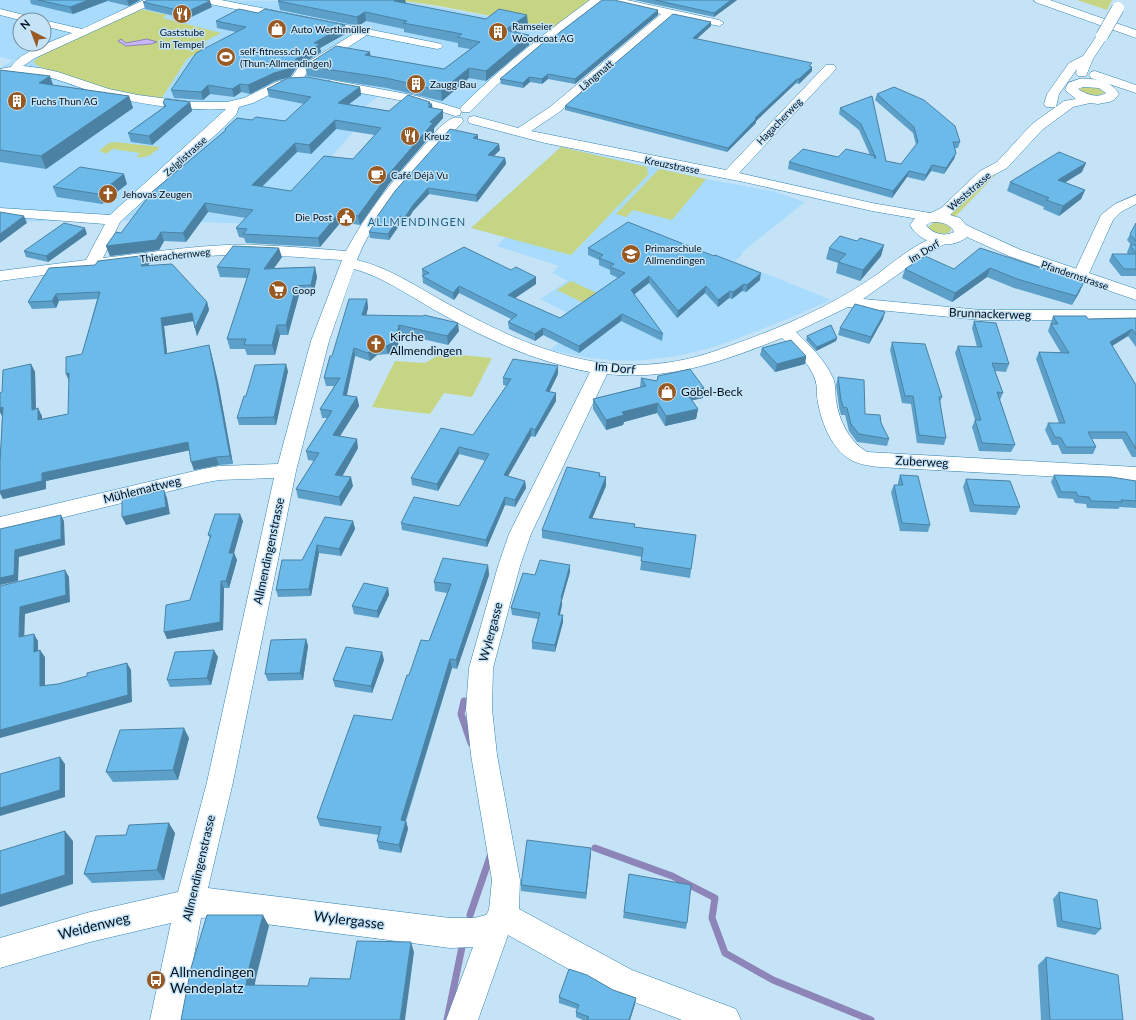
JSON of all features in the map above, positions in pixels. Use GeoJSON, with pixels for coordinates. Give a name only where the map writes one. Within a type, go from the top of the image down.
{"type":"FeatureCollection","features":[{"type":"Feature","properties":{"kind":"main road"},"geometry":{"type":"LineString","coordinates":[[1039,0],[1118,24],[1136,27]]}},
{"type":"Feature","properties":{"kind":"main road"},"geometry":{"type":"LineString","coordinates":[[1057,0],[1118,24],[1136,37]]}},
{"type":"Feature","properties":{"kind":"main road"},"geometry":{"type":"LineString","coordinates":[[1067,0],[1136,34]]}},
{"type":"Feature","properties":{"kind":"main road","name":"Weststrasse"},"geometry":{"type":"LineString","coordinates":[[1037,127],[1042,113],[1051,104],[1075,86],[1082,77],[1082,68],[1087,58],[1102,36],[1121,2]]}},
{"type":"Feature","properties":{"kind":"main road"},"geometry":{"type":"LineString","coordinates":[[1087,58],[1104,87],[1136,94]]}},
{"type":"Feature","properties":{"kind":"main road","name":"Weststrasse"},"geometry":{"type":"LineString","coordinates":[[1051,104],[1053,94],[1073,66],[1087,58]]}},
{"type":"Feature","properties":{"kind":"main road"},"geometry":{"type":"LineString","coordinates":[[1075,86],[1091,83],[1136,99]]}},
{"type":"Feature","properties":{"kind":"main road","name":"Weststrasse"},"geometry":{"type":"LineString","coordinates":[[1075,86],[1077,94],[1091,99]]}},
{"type":"Feature","properties":{"kind":"main road"},"geometry":{"type":"LineString","coordinates":[[1104,87],[1136,89]]}},
{"type":"Feature","properties":{"kind":"main road","name":"Weststrasse"},"geometry":{"type":"LineString","coordinates":[[926,223],[946,212],[985,174],[1002,165],[1037,127],[1069,104],[1091,99],[1102,99],[1104,87]]}},
{"type":"Feature","properties":{"kind":"main road","name":"Weststrasse"},"geometry":{"type":"LineString","coordinates":[[977,201],[998,178],[1002,165]]}},
{"type":"Feature","properties":{"kind":"main road","name":"Pfandernstrasse"},"geometry":{"type":"LineString","coordinates":[[926,223],[930,236],[956,228],[964,240],[1015,253],[1136,295]]}},
{"type":"Feature","properties":{"kind":"street"},"geometry":{"type":"LineString","coordinates":[[16,69],[23,60],[153,0]]}},
{"type":"Feature","properties":{"kind":"street"},"geometry":{"type":"LineString","coordinates":[[205,0],[437,46]]}},
{"type":"Feature","properties":{"kind":"street","name":"Allmendingenstrasse"},"geometry":{"type":"LineString","coordinates":[[166,1020],[190,904],[220,782],[286,471],[320,341],[350,259],[363,233],[387,198],[441,134],[463,116],[494,81],[551,34],[597,0]]}},
{"type":"Feature","properties":{"kind":"street"},"geometry":{"type":"LineString","coordinates":[[612,0],[719,23]]}},
{"type":"Feature","properties":{"kind":"street"},"geometry":{"type":"LineString","coordinates":[[0,12],[12,15]]}},
{"type":"Feature","properties":{"kind":"street","name":"Längmatt"},"geometry":{"type":"LineString","coordinates":[[519,133],[554,110],[670,12]]}},
{"type":"Feature","properties":{"kind":"street"},"geometry":{"type":"LineString","coordinates":[[52,25],[82,32]]}},
{"type":"Feature","properties":{"kind":"street"},"geometry":{"type":"LineString","coordinates":[[0,73],[16,69],[36,69],[97,89],[142,99],[207,106],[234,105],[251,100],[280,84],[303,80],[297,77],[302,71],[365,32]]}},
{"type":"Feature","properties":{"kind":"street","name":"Hagacherweg"},"geometry":{"type":"LineString","coordinates":[[729,176],[830,68]]}},
{"type":"Feature","properties":{"kind":"street","name":"Kreuzstrasse"},"geometry":{"type":"LineString","coordinates":[[322,82],[417,100],[519,133],[872,207],[926,223]]}},
{"type":"Feature","properties":{"kind":"street","name":"Zelglistrasse"},"geometry":{"type":"LineString","coordinates":[[92,264],[94,256],[114,220],[231,112],[234,105]]}},
{"type":"Feature","properties":{"kind":"street"},"geometry":{"type":"LineString","coordinates":[[1080,276],[1106,218],[1115,210],[1136,199]]}},
{"type":"Feature","properties":{"kind":"street"},"geometry":{"type":"LineString","coordinates":[[0,212],[114,220]]}},
{"type":"Feature","properties":{"kind":"street","name":"Im Dorf"},"geometry":{"type":"LineString","coordinates":[[884,276],[917,238],[926,223]]}},
{"type":"Feature","properties":{"kind":"street","name":"Im Dorf"},"geometry":{"type":"LineString","coordinates":[[350,259],[370,268],[454,314],[522,347],[557,359],[601,368],[638,371],[678,367],[737,349],[785,331],[846,302],[956,228]]}},
{"type":"Feature","properties":{"kind":"street","name":"Thierachernweg"},"geometry":{"type":"LineString","coordinates":[[0,276],[92,264],[227,250],[260,250],[350,259]]}},
{"type":"Feature","properties":{"kind":"street","name":"Brunnackerweg"},"geometry":{"type":"LineString","coordinates":[[846,302],[981,315],[1136,315]]}},
{"type":"Feature","properties":{"kind":"street","name":"Zuberweg"},"geometry":{"type":"LineString","coordinates":[[785,331],[816,364],[824,379],[826,402],[831,419],[839,434],[852,451],[859,456],[879,460],[1136,474]]}},
{"type":"Feature","properties":{"kind":"street","name":"Wylergasse"},"geometry":{"type":"LineString","coordinates":[[190,904],[211,902],[450,933],[474,934],[487,931],[500,921],[506,897],[506,880],[483,747],[479,709],[481,668],[509,566],[520,534],[601,368]]}},
{"type":"Feature","properties":{"kind":"street","name":"Mühlemattweg"},"geometry":{"type":"LineString","coordinates":[[0,525],[203,476],[219,473],[286,471]]}},
{"type":"Feature","properties":{"kind":"street","name":"Weidenweg"},"geometry":{"type":"LineString","coordinates":[[0,953],[67,932],[190,904]]}},
{"type":"Feature","properties":{"kind":"street"},"geometry":{"type":"LineString","coordinates":[[462,1020],[500,921],[521,928],[624,983],[725,1020]]}},
{"type":"Feature","properties":{"kind":"shaded area"},"geometry":{"type":"Polygon","coordinates":[[[0,0],[404,1],[557,29],[462,110],[459,111],[382,93],[347,122],[344,130],[353,132],[327,162],[304,225],[114,220],[0,222],[0,68],[13,60],[0,57],[0,0]],[[166,16],[34,61],[39,67],[161,99],[187,59],[204,49],[203,42],[162,18],[166,16]]]}},
{"type":"Feature","properties":{"kind":"shaded area"},"geometry":{"type":"Polygon","coordinates":[[[121,39],[126,43],[147,39],[157,42],[151,44],[126,46],[118,41],[121,39]]]}},
{"type":"Feature","properties":{"kind":"shaded area","name":"Primarschule Allmendingen"},"geometry":{"type":"Polygon","coordinates":[[[561,147],[706,179],[773,191],[805,202],[741,253],[743,254],[735,261],[831,300],[731,341],[711,348],[678,356],[636,361],[611,360],[589,358],[550,350],[585,322],[540,299],[568,281],[552,273],[559,266],[497,246],[505,237],[471,228],[561,147]]]}},
{"type":"Feature","properties":{"kind":"green space"},"geometry":{"type":"Polygon","coordinates":[[[387,0],[597,0],[557,29],[439,6],[387,0]]]}},
{"type":"Feature","properties":{"kind":"green space"},"geometry":{"type":"Polygon","coordinates":[[[1077,0],[1112,0],[1107,10],[1077,0]]]}},
{"type":"Feature","properties":{"kind":"green space"},"geometry":{"type":"Polygon","coordinates":[[[140,9],[167,15],[163,18],[221,33],[204,42],[208,43],[203,46],[204,49],[187,59],[161,99],[111,90],[44,69],[35,64],[34,61],[44,53],[52,52],[52,49],[140,9]]]}},
{"type":"Feature","properties":{"kind":"green space"},"geometry":{"type":"Polygon","coordinates":[[[1083,87],[1097,88],[1104,93],[1095,96],[1089,95],[1080,91],[1083,87]]]}},
{"type":"Feature","properties":{"kind":"green space"},"geometry":{"type":"Polygon","coordinates":[[[115,142],[160,147],[146,157],[136,157],[140,153],[113,149],[106,154],[100,151],[109,143],[115,142]]]}},
{"type":"Feature","properties":{"kind":"green space"},"geometry":{"type":"Polygon","coordinates":[[[561,147],[647,167],[648,175],[571,255],[471,228],[561,147]]]}},
{"type":"Feature","properties":{"kind":"green space"},"geometry":{"type":"Polygon","coordinates":[[[659,169],[706,179],[672,220],[633,210],[626,217],[616,214],[659,169]]]}},
{"type":"Feature","properties":{"kind":"green space"},"geometry":{"type":"Polygon","coordinates":[[[995,170],[999,171],[954,218],[948,216],[995,170]]]}},
{"type":"Feature","properties":{"kind":"green space"},"geometry":{"type":"Polygon","coordinates":[[[940,222],[951,228],[950,232],[938,233],[932,231],[928,227],[933,223],[940,222]]]}},
{"type":"Feature","properties":{"kind":"green space"},"geometry":{"type":"Polygon","coordinates":[[[571,281],[601,295],[588,305],[557,290],[571,281]]]}},
{"type":"Feature","properties":{"kind":"green space"},"geometry":{"type":"Polygon","coordinates":[[[442,353],[492,358],[472,397],[444,393],[430,414],[372,407],[395,361],[425,363],[442,353]]]}},
{"type":"Feature","properties":{"kind":"building"},"geometry":{"type":"Polygon","coordinates":[[[38,0],[89,0],[70,7],[38,0]]]}},
{"type":"Feature","properties":{"kind":"building"},"geometry":{"type":"Polygon","coordinates":[[[148,0],[210,1],[186,12],[143,2],[148,0]]]}},
{"type":"Feature","properties":{"kind":"building"},"geometry":{"type":"Polygon","coordinates":[[[396,0],[394,1],[486,19],[499,9],[527,15],[505,30],[529,35],[486,71],[469,68],[441,91],[386,78],[305,66],[336,46],[370,52],[365,55],[444,69],[480,42],[457,37],[462,34],[403,23],[407,21],[365,12],[357,17],[278,1],[396,0]]]}},
{"type":"Feature","properties":{"kind":"building"},"geometry":{"type":"Polygon","coordinates":[[[602,0],[614,0],[658,10],[575,79],[548,74],[542,79],[529,77],[523,83],[500,79],[544,42],[546,43],[602,0]]]}},
{"type":"Feature","properties":{"kind":"building"},"geometry":{"type":"Polygon","coordinates":[[[655,0],[731,0],[714,13],[655,0]]]}},
{"type":"Feature","properties":{"kind":"building"},"geometry":{"type":"Polygon","coordinates":[[[239,9],[258,13],[265,9],[345,25],[314,43],[320,44],[296,59],[288,69],[274,73],[248,85],[240,84],[232,89],[208,85],[201,92],[171,90],[196,53],[246,27],[216,21],[239,9]]]}},
{"type":"Feature","properties":{"kind":"building"},"geometry":{"type":"Polygon","coordinates":[[[673,14],[711,22],[693,38],[812,63],[809,66],[812,67],[755,118],[756,119],[728,148],[565,106],[673,14]]]}},
{"type":"Feature","properties":{"kind":"building"},"geometry":{"type":"Polygon","coordinates":[[[0,70],[50,76],[39,83],[129,96],[41,156],[0,150],[0,70]]]}},
{"type":"Feature","properties":{"kind":"building"},"geometry":{"type":"Polygon","coordinates":[[[307,77],[360,87],[338,103],[389,111],[408,95],[430,102],[428,104],[432,104],[428,107],[443,110],[430,122],[433,123],[388,175],[358,216],[339,213],[318,238],[243,234],[247,229],[236,228],[253,210],[205,203],[183,233],[161,232],[156,240],[106,246],[116,232],[121,233],[152,192],[226,130],[225,129],[237,118],[252,120],[256,117],[285,121],[311,97],[267,89],[288,78],[307,77]],[[335,120],[309,145],[295,143],[252,185],[291,191],[324,156],[353,159],[381,128],[335,120]]]}},
{"type":"Feature","properties":{"kind":"building"},"geometry":{"type":"Polygon","coordinates":[[[894,87],[924,100],[955,126],[960,142],[953,142],[956,153],[946,168],[932,165],[926,175],[909,171],[893,191],[789,162],[803,149],[838,157],[846,149],[875,156],[874,158],[876,158],[861,124],[840,108],[872,96],[886,161],[901,164],[918,142],[914,127],[877,94],[894,87]]]}},
{"type":"Feature","properties":{"kind":"building"},"geometry":{"type":"Polygon","coordinates":[[[165,99],[190,102],[149,136],[128,133],[166,106],[163,102],[165,99]]]}},
{"type":"Feature","properties":{"kind":"building"},"geometry":{"type":"Polygon","coordinates":[[[450,129],[478,135],[473,138],[499,144],[488,155],[505,158],[476,195],[428,188],[405,217],[400,216],[388,234],[369,232],[376,221],[374,221],[395,191],[450,129]]]}},
{"type":"Feature","properties":{"kind":"building"},"geometry":{"type":"Polygon","coordinates":[[[1059,152],[1086,163],[1058,180],[1085,190],[1063,206],[1046,200],[1049,198],[1010,182],[1059,152]]]}},
{"type":"Feature","properties":{"kind":"building"},"geometry":{"type":"Polygon","coordinates":[[[80,167],[124,174],[98,194],[53,187],[80,167]]]}},
{"type":"Feature","properties":{"kind":"building"},"geometry":{"type":"Polygon","coordinates":[[[0,212],[24,216],[0,234],[0,212]]]}},
{"type":"Feature","properties":{"kind":"building"},"geometry":{"type":"Polygon","coordinates":[[[628,222],[761,273],[747,285],[744,284],[733,292],[730,291],[718,300],[706,286],[678,311],[649,276],[631,290],[663,334],[622,314],[579,346],[543,328],[535,334],[508,322],[517,315],[459,286],[453,293],[422,276],[429,273],[422,269],[464,247],[511,270],[516,267],[536,277],[508,295],[560,318],[625,273],[610,267],[614,264],[599,258],[603,255],[588,248],[628,222]]]}},
{"type":"Feature","properties":{"kind":"building"},"geometry":{"type":"Polygon","coordinates":[[[64,223],[85,228],[46,256],[24,251],[64,223]]]}},
{"type":"Feature","properties":{"kind":"building"},"geometry":{"type":"Polygon","coordinates":[[[1136,223],[1136,241],[1130,234],[1136,223]]]}},
{"type":"Feature","properties":{"kind":"building"},"geometry":{"type":"Polygon","coordinates":[[[840,236],[857,241],[860,238],[884,245],[863,270],[838,262],[846,254],[829,248],[840,236]]]}},
{"type":"Feature","properties":{"kind":"building"},"geometry":{"type":"Polygon","coordinates":[[[1130,245],[1136,245],[1136,253],[1130,245]]]}},
{"type":"Feature","properties":{"kind":"building"},"geometry":{"type":"Polygon","coordinates":[[[233,246],[279,248],[264,269],[315,267],[311,285],[296,286],[286,325],[277,325],[272,345],[244,345],[246,339],[227,339],[250,269],[217,267],[233,246]]]}},
{"type":"Feature","properties":{"kind":"building"},"geometry":{"type":"Polygon","coordinates":[[[980,248],[1084,282],[1076,296],[1017,279],[990,268],[955,293],[905,269],[925,256],[954,269],[980,248]]]}},
{"type":"Feature","properties":{"kind":"building"},"geometry":{"type":"Polygon","coordinates":[[[1112,254],[1136,254],[1136,269],[1124,269],[1112,254]]]}},
{"type":"Feature","properties":{"kind":"building"},"geometry":{"type":"Polygon","coordinates":[[[148,255],[141,266],[172,264],[207,302],[195,328],[192,313],[161,318],[165,354],[209,345],[230,456],[191,462],[188,442],[42,473],[42,481],[0,491],[3,407],[0,408],[0,393],[2,392],[3,370],[31,364],[32,410],[38,408],[38,420],[68,414],[69,373],[66,374],[66,357],[82,354],[100,292],[56,294],[52,301],[28,302],[49,268],[95,265],[98,261],[148,255]]]}},
{"type":"Feature","properties":{"kind":"building"},"geometry":{"type":"Polygon","coordinates":[[[349,299],[367,299],[362,315],[424,315],[458,323],[447,336],[399,325],[396,340],[393,343],[386,346],[375,346],[368,353],[354,348],[343,395],[357,397],[333,435],[357,439],[335,475],[351,477],[339,497],[296,489],[319,453],[306,451],[332,411],[320,409],[340,378],[324,378],[349,299]]]}},
{"type":"Feature","properties":{"kind":"building"},"geometry":{"type":"Polygon","coordinates":[[[855,304],[885,312],[871,337],[840,328],[855,304]]]}},
{"type":"Feature","properties":{"kind":"building"},"geometry":{"type":"Polygon","coordinates":[[[1053,316],[1086,316],[1088,319],[1136,318],[1136,335],[1132,329],[1110,342],[1136,385],[1136,449],[1126,432],[1088,432],[1096,447],[1066,447],[1061,438],[1055,437],[1048,423],[1065,423],[1039,352],[1069,353],[1051,324],[1058,324],[1053,316]]]}},
{"type":"Feature","properties":{"kind":"building"},"geometry":{"type":"Polygon","coordinates":[[[974,321],[996,323],[1009,364],[992,363],[1003,393],[997,392],[1015,445],[982,443],[975,420],[981,420],[958,346],[982,347],[974,321]]]}},
{"type":"Feature","properties":{"kind":"building"},"geometry":{"type":"Polygon","coordinates":[[[831,325],[837,338],[817,347],[807,336],[831,325]]]}},
{"type":"Feature","properties":{"kind":"building"},"geometry":{"type":"Polygon","coordinates":[[[791,340],[806,356],[777,364],[762,348],[791,340]]]}},
{"type":"Feature","properties":{"kind":"building"},"geometry":{"type":"Polygon","coordinates":[[[892,342],[925,344],[942,397],[939,397],[946,438],[919,435],[913,396],[905,396],[892,342]]]}},
{"type":"Feature","properties":{"kind":"building"},"geometry":{"type":"Polygon","coordinates":[[[513,359],[558,366],[546,391],[556,393],[535,430],[531,428],[504,475],[525,481],[515,500],[505,497],[486,540],[401,523],[414,497],[459,506],[489,454],[459,447],[437,484],[411,478],[441,428],[473,435],[511,379],[503,378],[513,359]]]}},
{"type":"Feature","properties":{"kind":"building"},"geometry":{"type":"Polygon","coordinates":[[[286,364],[274,417],[237,418],[244,396],[246,396],[255,365],[286,364]]]}},
{"type":"Feature","properties":{"kind":"building"},"geometry":{"type":"Polygon","coordinates":[[[690,369],[704,388],[686,392],[698,409],[666,416],[658,403],[622,412],[624,415],[606,420],[593,399],[646,386],[641,378],[657,381],[658,376],[690,369]]]}},
{"type":"Feature","properties":{"kind":"building"},"geometry":{"type":"Polygon","coordinates":[[[838,377],[864,380],[865,414],[880,415],[881,423],[889,439],[859,434],[851,424],[847,408],[843,407],[838,377]]]}},
{"type":"Feature","properties":{"kind":"building"},"geometry":{"type":"Polygon","coordinates":[[[567,467],[600,473],[599,476],[606,477],[589,518],[635,524],[634,527],[696,535],[691,569],[641,561],[643,548],[542,530],[567,467]]]}},
{"type":"Feature","properties":{"kind":"building"},"geometry":{"type":"Polygon","coordinates":[[[900,475],[918,476],[930,525],[902,523],[894,485],[903,485],[900,475]]]}},
{"type":"Feature","properties":{"kind":"building"},"geometry":{"type":"Polygon","coordinates":[[[1054,475],[1111,477],[1136,481],[1136,501],[1091,501],[1089,497],[1078,496],[1076,492],[1061,492],[1054,475]]]}},
{"type":"Feature","properties":{"kind":"building"},"geometry":{"type":"Polygon","coordinates":[[[966,479],[1010,481],[1020,507],[974,505],[966,479]]]}},
{"type":"Feature","properties":{"kind":"building"},"geometry":{"type":"Polygon","coordinates":[[[164,490],[166,507],[122,517],[122,500],[164,490]]]}},
{"type":"Feature","properties":{"kind":"building"},"geometry":{"type":"Polygon","coordinates":[[[215,514],[240,514],[229,553],[234,553],[226,581],[221,581],[220,622],[164,632],[166,605],[190,600],[211,535],[208,535],[215,514]]]}},
{"type":"Feature","properties":{"kind":"building"},"geometry":{"type":"Polygon","coordinates":[[[61,515],[61,539],[15,550],[14,575],[0,578],[0,529],[61,515]]]}},
{"type":"Feature","properties":{"kind":"building"},"geometry":{"type":"Polygon","coordinates":[[[325,517],[353,521],[339,549],[317,545],[309,589],[276,590],[282,560],[302,560],[325,517]]]}},
{"type":"Feature","properties":{"kind":"building"},"geometry":{"type":"Polygon","coordinates":[[[443,558],[488,565],[456,660],[450,659],[401,820],[406,821],[399,845],[377,841],[381,827],[317,818],[354,715],[392,720],[407,675],[409,675],[421,640],[429,641],[451,584],[434,582],[443,558]]]}},
{"type":"Feature","properties":{"kind":"building"},"geometry":{"type":"Polygon","coordinates":[[[540,560],[570,565],[561,598],[558,615],[563,615],[555,645],[532,642],[540,613],[511,608],[523,573],[535,575],[540,560]]]}},
{"type":"Feature","properties":{"kind":"building"},"geometry":{"type":"Polygon","coordinates":[[[65,570],[66,595],[20,607],[19,637],[34,634],[34,652],[40,650],[40,686],[58,684],[87,676],[87,673],[127,663],[128,695],[0,730],[0,586],[65,570]]]}},
{"type":"Feature","properties":{"kind":"building"},"geometry":{"type":"Polygon","coordinates":[[[364,583],[388,588],[377,611],[352,606],[364,583]]]}},
{"type":"Feature","properties":{"kind":"building"},"geometry":{"type":"Polygon","coordinates":[[[306,639],[300,673],[265,674],[271,640],[306,639]]]}},
{"type":"Feature","properties":{"kind":"building"},"geometry":{"type":"Polygon","coordinates":[[[346,647],[382,652],[371,686],[333,680],[346,647]]]}},
{"type":"Feature","properties":{"kind":"building"},"geometry":{"type":"Polygon","coordinates":[[[214,650],[207,678],[167,680],[175,652],[214,650]]]}},
{"type":"Feature","properties":{"kind":"building"},"geometry":{"type":"Polygon","coordinates":[[[184,728],[173,770],[106,772],[120,730],[184,728]]]}},
{"type":"Feature","properties":{"kind":"building"},"geometry":{"type":"Polygon","coordinates":[[[60,757],[60,790],[0,808],[0,774],[60,757]]]}},
{"type":"Feature","properties":{"kind":"building"},"geometry":{"type":"Polygon","coordinates":[[[169,823],[157,870],[84,874],[96,836],[126,835],[129,825],[169,823]]]}},
{"type":"Feature","properties":{"kind":"building"},"geometry":{"type":"Polygon","coordinates":[[[65,831],[65,875],[0,895],[0,851],[65,831]]]}},
{"type":"Feature","properties":{"kind":"building"},"geometry":{"type":"Polygon","coordinates":[[[527,840],[591,848],[586,893],[521,885],[527,840]]]}},
{"type":"Feature","properties":{"kind":"building"},"geometry":{"type":"Polygon","coordinates":[[[629,874],[691,885],[687,923],[624,912],[629,874]]]}},
{"type":"Feature","properties":{"kind":"building"},"geometry":{"type":"Polygon","coordinates":[[[1059,892],[1097,900],[1101,929],[1062,921],[1059,892]]]}},
{"type":"Feature","properties":{"kind":"building"},"geometry":{"type":"Polygon","coordinates":[[[207,915],[263,915],[246,985],[308,986],[310,978],[350,979],[357,941],[411,942],[400,1020],[181,1020],[191,968],[207,915]]]}},
{"type":"Feature","properties":{"kind":"building"},"geometry":{"type":"Polygon","coordinates":[[[1046,957],[1118,975],[1123,1020],[1050,1020],[1046,957]]]}},
{"type":"Feature","properties":{"kind":"building"},"geometry":{"type":"Polygon","coordinates":[[[569,969],[587,975],[613,990],[636,998],[629,1020],[587,1020],[589,1017],[576,1012],[579,1005],[559,997],[569,969]]]}},
{"type":"Feature","properties":{"kind":"waterway"},"geometry":{"type":"LineString","coordinates":[[464,701],[461,714],[471,743]]}},
{"type":"Feature","properties":{"kind":"waterway"},"geometry":{"type":"LineString","coordinates":[[595,848],[672,876],[715,898],[712,918],[725,953],[773,980],[871,1020]]}},
{"type":"Feature","properties":{"kind":"waterway"},"geometry":{"type":"LineString","coordinates":[[470,915],[491,854]]}},
{"type":"Feature","properties":{"kind":"waterway"},"geometry":{"type":"LineString","coordinates":[[447,1020],[462,947]]}},
{"type":"Feature","properties":{"kind":"place","name":"Gaststube im Tempel"},"geometry":{"type":"Point","coordinates":[182,14]}},
{"type":"Feature","properties":{"kind":"place","name":"Auto Werthmüller"},"geometry":{"type":"Point","coordinates":[277,29]}},
{"type":"Feature","properties":{"kind":"place","name":"Ramseier Woodcoat AG"},"geometry":{"type":"Point","coordinates":[498,32]}},
{"type":"Feature","properties":{"kind":"place","name":"self-fitness.ch AG (Thun-Allmendingen)"},"geometry":{"type":"Point","coordinates":[226,57]}},
{"type":"Feature","properties":{"kind":"place","name":"Zaugg Bau"},"geometry":{"type":"Point","coordinates":[416,84]}},
{"type":"Feature","properties":{"kind":"place","name":"Fuchs Thun AG"},"geometry":{"type":"Point","coordinates":[17,101]}},
{"type":"Feature","properties":{"kind":"place","name":"Kreuz"},"geometry":{"type":"Point","coordinates":[410,136]}},
{"type":"Feature","properties":{"kind":"place","name":"Café Déjà Vu"},"geometry":{"type":"Point","coordinates":[377,175]}},
{"type":"Feature","properties":{"kind":"place","name":"Jehovas Zeugen"},"geometry":{"type":"Point","coordinates":[108,194]}},
{"type":"Feature","properties":{"kind":"place","name":"Die Post"},"geometry":{"type":"Point","coordinates":[346,217]}},
{"type":"Feature","properties":{"kind":"place","name":"Primarschule Allmendingen"},"geometry":{"type":"Point","coordinates":[631,254]}},
{"type":"Feature","properties":{"kind":"place","name":"Coop"},"geometry":{"type":"Point","coordinates":[278,290]}},
{"type":"Feature","properties":{"kind":"place","name":"Kirche Allmendingen"},"geometry":{"type":"Point","coordinates":[376,344]}},
{"type":"Feature","properties":{"kind":"place","name":"Göbel-Beck"},"geometry":{"type":"Point","coordinates":[667,392]}},
{"type":"Feature","properties":{"kind":"place","name":"Allmendingen Wendeplatz"},"geometry":{"type":"Point","coordinates":[156,980]}},
{"type":"Feature","properties":{"kind":"district","name":"ALLMENDINGEN"},"geometry":{"type":"Point","coordinates":[417,222]}}]}
